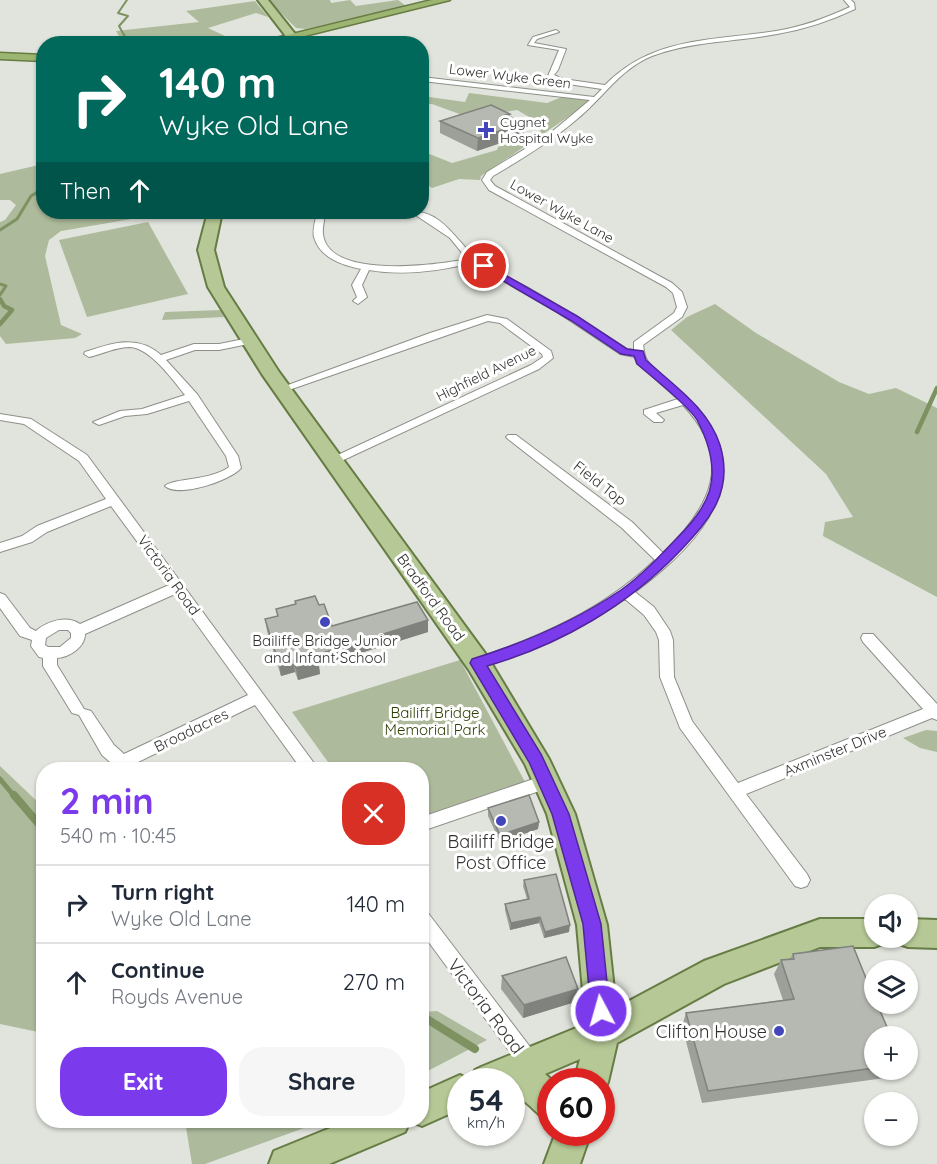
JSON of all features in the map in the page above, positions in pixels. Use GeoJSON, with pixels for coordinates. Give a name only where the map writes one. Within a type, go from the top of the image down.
{"type":"FeatureCollection","features":[{"type":"Feature","properties":{"kind":"highway"},"geometry":{"type":"LineString","coordinates":[[307,36],[445,0]]}},
{"type":"Feature","properties":{"kind":"highway"},"geometry":{"type":"LineString","coordinates":[[0,56],[36,58]]}},
{"type":"Feature","properties":{"kind":"main road"},"geometry":{"type":"LineString","coordinates":[[263,0],[293,36]]}},
{"type":"Feature","properties":{"kind":"main road","name":"Bradford Road"},"geometry":{"type":"LineString","coordinates":[[212,219],[207,254],[216,287],[282,389],[478,663],[536,759],[544,782],[561,814],[592,924],[603,1033],[594,1068]]}},
{"type":"Feature","properties":{"kind":"main road"},"geometry":{"type":"LineString","coordinates":[[520,1068],[603,1033],[715,972],[820,933],[864,933]]}},
{"type":"Feature","properties":{"kind":"main road"},"geometry":{"type":"LineString","coordinates":[[918,933],[937,934]]}},
{"type":"Feature","properties":{"kind":"main road"},"geometry":{"type":"LineString","coordinates":[[429,1106],[447,1098]]}},
{"type":"Feature","properties":{"kind":"main road"},"geometry":{"type":"LineString","coordinates":[[287,1164],[328,1155],[378,1128]]}},
{"type":"Feature","properties":{"kind":"street","name":"Lower Wyke Lane"},"geometry":{"type":"LineString","coordinates":[[639,354],[639,344],[678,315],[682,307],[677,292],[669,285],[487,183],[490,174],[532,149],[584,111],[621,72],[650,55],[711,41],[786,32],[853,8],[847,0]]}},
{"type":"Feature","properties":{"kind":"street"},"geometry":{"type":"LineString","coordinates":[[556,32],[535,38],[530,44],[563,49],[555,70],[550,75],[561,81],[606,87]]}},
{"type":"Feature","properties":{"kind":"street","name":"Lower Wyke Green"},"geometry":{"type":"LineString","coordinates":[[429,80],[596,99]]}},
{"type":"Feature","properties":{"kind":"street"},"geometry":{"type":"LineString","coordinates":[[318,219],[316,236],[325,251],[346,263],[367,267],[422,268],[473,260]]}},
{"type":"Feature","properties":{"kind":"street"},"geometry":{"type":"LineString","coordinates":[[429,219],[453,236],[473,260],[560,310],[624,352],[639,354],[641,362],[701,416],[714,446],[719,473],[714,495],[703,519],[664,561],[627,593],[580,621],[513,653],[478,663]]}},
{"type":"Feature","properties":{"kind":"street"},"geometry":{"type":"LineString","coordinates":[[358,301],[362,297],[357,285],[367,267]]}},
{"type":"Feature","properties":{"kind":"street","name":"Highfield Avenue"},"geometry":{"type":"LineString","coordinates":[[282,389],[434,334],[487,318],[503,321],[547,353],[546,362],[333,460]]}},
{"type":"Feature","properties":{"kind":"street"},"geometry":{"type":"LineString","coordinates":[[158,359],[194,347],[219,347],[249,341]]}},
{"type":"Feature","properties":{"kind":"street"},"geometry":{"type":"LineString","coordinates":[[89,354],[130,344],[140,346],[158,359],[193,396],[232,456],[235,468],[227,475],[192,485],[171,486]]}},
{"type":"Feature","properties":{"kind":"street"},"geometry":{"type":"LineString","coordinates":[[99,422],[124,413],[143,412],[193,396]]}},
{"type":"Feature","properties":{"kind":"street"},"geometry":{"type":"LineString","coordinates":[[658,420],[644,409],[684,400]]}},
{"type":"Feature","properties":{"kind":"street","name":"Victoria Road"},"geometry":{"type":"LineString","coordinates":[[0,417],[27,421],[83,458],[304,762]]}},
{"type":"Feature","properties":{"kind":"street","name":"Field Top"},"geometry":{"type":"LineString","coordinates":[[512,436],[627,525],[664,561]]}},
{"type":"Feature","properties":{"kind":"street"},"geometry":{"type":"LineString","coordinates":[[0,548],[27,539],[42,529],[114,500]]}},
{"type":"Feature","properties":{"kind":"street"},"geometry":{"type":"LineString","coordinates":[[78,631],[178,588]]}},
{"type":"Feature","properties":{"kind":"street"},"geometry":{"type":"LineString","coordinates":[[627,593],[649,610],[663,631],[666,640],[667,677],[685,724],[801,880]]}},
{"type":"Feature","properties":{"kind":"street"},"geometry":{"type":"LineString","coordinates":[[0,598],[25,632],[39,637]]}},
{"type":"Feature","properties":{"kind":"street"},"geometry":{"type":"LineString","coordinates":[[59,625],[71,625],[78,631],[78,640],[63,652],[50,654],[40,650],[39,637],[47,629],[59,625]]}},
{"type":"Feature","properties":{"kind":"street"},"geometry":{"type":"LineString","coordinates":[[868,638],[935,712]]}},
{"type":"Feature","properties":{"kind":"street","name":"Broadacres"},"geometry":{"type":"LineString","coordinates":[[50,654],[50,666],[108,750],[121,762]]}},
{"type":"Feature","properties":{"kind":"street","name":"Broadacres"},"geometry":{"type":"LineString","coordinates":[[133,762],[258,697]]}},
{"type":"Feature","properties":{"kind":"street","name":"Axminster Drive"},"geometry":{"type":"LineString","coordinates":[[735,791],[935,712]]}},
{"type":"Feature","properties":{"kind":"street"},"geometry":{"type":"LineString","coordinates":[[429,822],[544,782]]}},
{"type":"Feature","properties":{"kind":"street","name":"Victoria Road"},"geometry":{"type":"LineString","coordinates":[[429,929],[530,1064]]}},
{"type":"Feature","properties":{"kind":"green space"},"geometry":{"type":"Polygon","coordinates":[[[268,0],[330,0],[331,3],[350,0],[356,6],[398,0],[406,6],[306,29],[296,28],[268,0]]]}},
{"type":"Feature","properties":{"kind":"green space"},"geometry":{"type":"Polygon","coordinates":[[[255,1],[268,17],[256,13],[208,28],[225,36],[119,36],[116,31],[199,22],[186,11],[255,1]]]}},
{"type":"Feature","properties":{"kind":"green space"},"geometry":{"type":"Polygon","coordinates":[[[469,93],[547,103],[562,97],[590,102],[481,176],[480,180],[459,179],[432,188],[429,186],[429,154],[452,163],[497,150],[498,147],[539,132],[545,126],[517,110],[476,117],[465,116],[429,104],[429,97],[465,102],[469,93]]]}},
{"type":"Feature","properties":{"kind":"green space"},"geometry":{"type":"Polygon","coordinates":[[[36,166],[36,219],[132,219],[61,231],[49,240],[45,256],[61,325],[82,334],[75,338],[6,344],[0,336],[0,222],[5,220],[16,205],[10,200],[0,200],[0,174],[36,166]]]}},
{"type":"Feature","properties":{"kind":"green space"},"geometry":{"type":"Polygon","coordinates":[[[148,222],[188,294],[87,317],[59,240],[148,222]]]}},
{"type":"Feature","properties":{"kind":"green space"},"geometry":{"type":"Polygon","coordinates":[[[715,304],[756,333],[839,382],[869,394],[896,388],[937,408],[937,597],[823,536],[825,522],[853,517],[826,474],[671,330],[687,317],[715,304]]]}},
{"type":"Feature","properties":{"kind":"green space"},"geometry":{"type":"Polygon","coordinates":[[[221,310],[224,317],[162,320],[165,312],[221,310]]]}},
{"type":"Feature","properties":{"kind":"green space","name":"Bailiff Bridge Memorial Park"},"geometry":{"type":"Polygon","coordinates":[[[460,660],[525,782],[429,814],[429,762],[328,762],[292,712],[460,660]]]}},
{"type":"Feature","properties":{"kind":"green space"},"geometry":{"type":"Polygon","coordinates":[[[926,730],[937,731],[937,752],[920,748],[903,738],[926,730]]]}},
{"type":"Feature","properties":{"kind":"green space"},"geometry":{"type":"Polygon","coordinates":[[[0,766],[36,800],[36,1032],[0,1024],[0,766]]]}},
{"type":"Feature","properties":{"kind":"green space"},"geometry":{"type":"Polygon","coordinates":[[[437,1011],[487,1040],[429,1070],[429,1012],[437,1011]]]}},
{"type":"Feature","properties":{"kind":"green space"},"geometry":{"type":"Polygon","coordinates":[[[186,1128],[304,1128],[205,1164],[192,1164],[186,1128]]]}},
{"type":"Feature","properties":{"kind":"building"},"geometry":{"type":"Polygon","coordinates":[[[491,105],[524,123],[478,138],[440,121],[491,105]]]}},
{"type":"Feature","properties":{"kind":"building"},"geometry":{"type":"Polygon","coordinates":[[[315,596],[319,605],[324,604],[332,626],[417,602],[428,620],[316,655],[318,662],[296,668],[293,660],[279,664],[265,619],[278,616],[276,609],[315,596]]]}},
{"type":"Feature","properties":{"kind":"building"},"geometry":{"type":"Polygon","coordinates":[[[529,795],[539,822],[500,835],[488,808],[529,795]]]}},
{"type":"Feature","properties":{"kind":"building"},"geometry":{"type":"Polygon","coordinates":[[[556,874],[570,925],[545,932],[540,917],[511,923],[505,904],[529,899],[524,880],[556,874]]]}},
{"type":"Feature","properties":{"kind":"building","name":"Clifton House"},"geometry":{"type":"Polygon","coordinates":[[[853,946],[864,973],[864,1014],[881,1014],[887,1026],[864,1026],[864,1069],[708,1091],[686,1013],[794,999],[781,960],[794,959],[793,954],[853,946]]]}},
{"type":"Feature","properties":{"kind":"building"},"geometry":{"type":"Polygon","coordinates":[[[566,957],[578,989],[524,1005],[502,976],[566,957]]]}},
{"type":"Feature","properties":{"kind":"waterway"},"geometry":{"type":"LineString","coordinates":[[125,36],[119,26],[128,16],[118,13],[127,0]]}},
{"type":"Feature","properties":{"kind":"waterway"},"geometry":{"type":"LineString","coordinates":[[0,230],[17,219],[31,196],[36,193]]}},
{"type":"Feature","properties":{"kind":"waterway"},"geometry":{"type":"LineString","coordinates":[[0,284],[6,286],[0,295]]}},
{"type":"Feature","properties":{"kind":"waterway"},"geometry":{"type":"LineString","coordinates":[[0,299],[4,306],[12,310],[0,324]]}},
{"type":"Feature","properties":{"kind":"waterway"},"geometry":{"type":"LineString","coordinates":[[917,432],[937,388]]}},
{"type":"Feature","properties":{"kind":"waterway"},"geometry":{"type":"LineString","coordinates":[[0,779],[15,797]]}},
{"type":"Feature","properties":{"kind":"waterway"},"geometry":{"type":"LineString","coordinates":[[14,795],[36,821]]}},
{"type":"Feature","properties":{"kind":"waterway"},"geometry":{"type":"LineString","coordinates":[[429,1020],[475,1049]]}},
{"type":"Feature","properties":{"kind":"place","name":"Cygnet Hospital Wyke"},"geometry":{"type":"Point","coordinates":[486,130]}},
{"type":"Feature","properties":{"kind":"place","name":"Bailiffe Bridge Junior and Infant School"},"geometry":{"type":"Point","coordinates":[325,622]}},
{"type":"Feature","properties":{"kind":"place","name":"Bailiff Bridge Post Office"},"geometry":{"type":"Point","coordinates":[501,821]}},
{"type":"Feature","properties":{"kind":"place","name":"Clifton House"},"geometry":{"type":"Point","coordinates":[779,1031]}},
{"type":"Feature","properties":{"kind":"route"},"geometry":{"type":"LineString","coordinates":[[484,266],[573,318],[624,352],[639,354],[641,362],[701,416],[714,446],[719,473],[714,495],[703,519],[664,561],[627,593],[580,621],[513,653],[478,663],[536,759],[544,782],[561,814],[592,924],[601,1011]]}}]}
